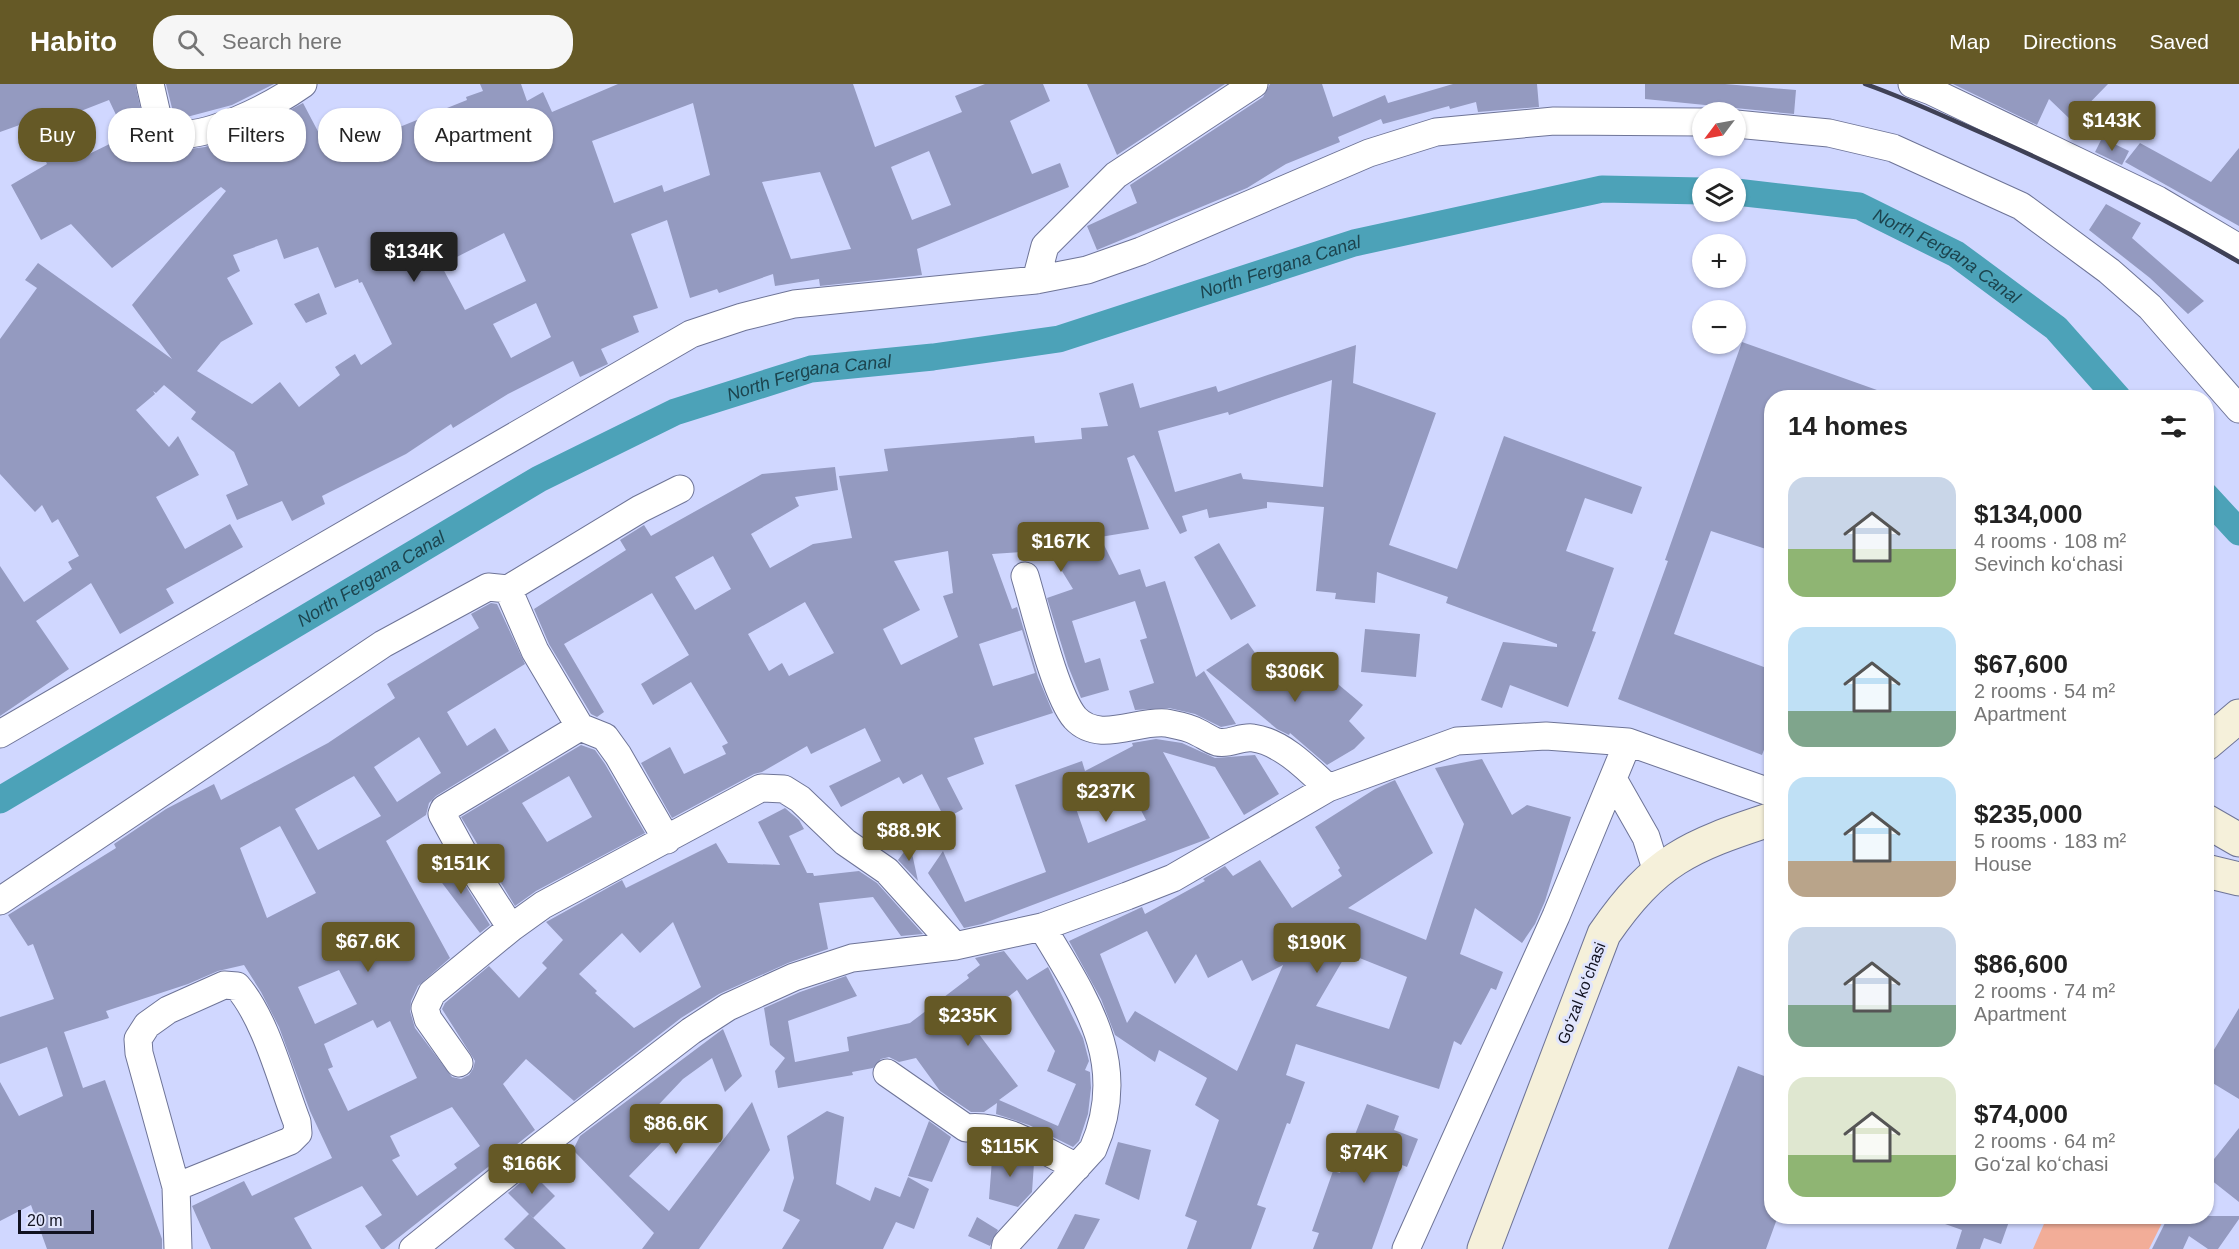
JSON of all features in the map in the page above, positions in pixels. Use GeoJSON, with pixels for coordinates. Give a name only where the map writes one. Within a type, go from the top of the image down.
{"type":"FeatureCollection","features":[{"type":"Feature","properties":{"kind":"main road"},"geometry":{"type":"LineString","coordinates":[[2214,737],[2239,716]]}},
{"type":"Feature","properties":{"kind":"main road","name":"Goʻzal koʻchasi"},"geometry":{"type":"LineString","coordinates":[[1484,1249],[1604,933],[1629,897],[1665,864],[1708,840],[1764,822]]}},
{"type":"Feature","properties":{"kind":"main road"},"geometry":{"type":"LineString","coordinates":[[2214,826],[2239,840]]}},
{"type":"Feature","properties":{"kind":"main road"},"geometry":{"type":"LineString","coordinates":[[2214,873],[2239,879]]}},
{"type":"Feature","properties":{"kind":"street"},"geometry":{"type":"LineString","coordinates":[[150,84],[158,119],[168,133],[181,136],[246,118],[278,102],[303,84]]}},
{"type":"Feature","properties":{"kind":"street"},"geometry":{"type":"LineString","coordinates":[[1036,280],[1045,246],[1116,175],[1254,84]]}},
{"type":"Feature","properties":{"kind":"street"},"geometry":{"type":"LineString","coordinates":[[1912,84],[2158,200],[2239,248]]}},
{"type":"Feature","properties":{"kind":"street"},"geometry":{"type":"LineString","coordinates":[[0,734],[691,334],[742,317],[794,304],[1036,280],[1087,270],[1141,250],[1369,153],[1436,132],[1554,121],[1692,122]]}},
{"type":"Feature","properties":{"kind":"street"},"geometry":{"type":"LineString","coordinates":[[1746,125],[1828,133],[1893,148],[2021,206],[2109,271],[2150,307],[2239,409]]}},
{"type":"Feature","properties":{"kind":"street"},"geometry":{"type":"LineString","coordinates":[[0,901],[383,644],[488,586],[508,589],[640,509],[680,489]]}},
{"type":"Feature","properties":{"kind":"street"},"geometry":{"type":"LineString","coordinates":[[1025,576],[1061,694],[1074,717],[1086,727],[1097,731],[1165,723],[1195,730],[1216,742],[1229,743],[1252,737],[1271,744],[1298,760],[1328,788]]}},
{"type":"Feature","properties":{"kind":"street"},"geometry":{"type":"LineString","coordinates":[[508,589],[535,651],[580,727],[605,737],[618,755],[667,840]]}},
{"type":"Feature","properties":{"kind":"street"},"geometry":{"type":"LineString","coordinates":[[511,928],[444,823],[442,814],[444,808],[580,727]]}},
{"type":"Feature","properties":{"kind":"street"},"geometry":{"type":"LineString","coordinates":[[413,1249],[541,1146],[691,1031],[728,1007],[794,977],[852,958],[956,946],[1042,927],[1173,878],[1328,788],[1457,741],[1546,736],[1628,742],[1764,790]]}},
{"type":"Feature","properties":{"kind":"street"},"geometry":{"type":"LineString","coordinates":[[1406,1249],[1556,916],[1628,742]]}},
{"type":"Feature","properties":{"kind":"street"},"geometry":{"type":"LineString","coordinates":[[1613,779],[1646,837],[1657,872]]}},
{"type":"Feature","properties":{"kind":"street"},"geometry":{"type":"LineString","coordinates":[[459,1063],[428,1019],[425,1008],[426,1000],[511,928],[543,905],[761,788],[784,789],[800,799],[845,842],[887,871],[956,946]]}},
{"type":"Feature","properties":{"kind":"street"},"geometry":{"type":"LineString","coordinates":[[1005,1249],[1006,1244],[1093,1149],[1100,1132],[1106,1104],[1105,1053],[1100,1033],[1080,990],[1042,927]]}},
{"type":"Feature","properties":{"kind":"street"},"geometry":{"type":"LineString","coordinates":[[176,1187],[290,1141],[298,1133],[297,1122],[266,1041],[248,999],[237,987],[224,985],[168,1010],[147,1024],[138,1039],[139,1053],[176,1187],[178,1249]]}},
{"type":"Feature","properties":{"kind":"street"},"geometry":{"type":"LineString","coordinates":[[887,1073],[966,1128],[984,1126],[1016,1137],[1077,1167]]}},
{"type":"Feature","properties":{"kind":"shaded area"},"geometry":{"type":"Polygon","coordinates":[[[2044,1224],[2162,1224],[2149,1249],[2033,1249],[2044,1224]]]}},
{"type":"Feature","properties":{"kind":"building"},"geometry":{"type":"Polygon","coordinates":[[[0,84],[135,84],[140,108],[113,108],[109,100],[88,108],[18,108],[18,126],[0,132],[0,84]]]}},
{"type":"Feature","properties":{"kind":"building"},"geometry":{"type":"Polygon","coordinates":[[[166,84],[274,84],[232,105],[207,108],[207,112],[195,115],[195,108],[172,108],[166,84]]]}},
{"type":"Feature","properties":{"kind":"building"},"geometry":{"type":"Polygon","coordinates":[[[480,84],[521,84],[527,101],[543,92],[550,108],[447,108],[467,100],[466,97],[483,91],[480,84]]]}},
{"type":"Feature","properties":{"kind":"building"},"geometry":{"type":"Polygon","coordinates":[[[618,84],[853,84],[875,147],[962,112],[955,96],[985,84],[1043,84],[1050,101],[1010,121],[1032,174],[1060,163],[1069,187],[917,249],[922,275],[914,276],[820,286],[819,279],[775,286],[773,274],[719,293],[717,289],[690,298],[667,220],[631,234],[658,308],[633,316],[639,332],[601,349],[608,364],[580,377],[573,361],[508,394],[453,428],[451,424],[406,454],[322,496],[325,504],[292,521],[282,501],[237,520],[226,495],[248,485],[234,452],[191,419],[196,412],[164,385],[156,393],[153,391],[155,394],[136,410],[169,447],[178,436],[199,475],[156,497],[185,549],[230,524],[243,547],[166,589],[174,603],[120,634],[91,583],[36,621],[69,669],[0,716],[0,566],[24,602],[72,569],[68,562],[79,556],[58,519],[52,523],[42,505],[35,512],[0,474],[0,339],[37,288],[25,280],[38,263],[172,359],[132,305],[226,191],[221,187],[112,268],[71,224],[41,240],[11,185],[47,164],[46,162],[96,162],[96,151],[108,145],[108,162],[195,162],[195,148],[207,146],[207,162],[306,162],[306,109],[318,131],[318,162],[402,162],[402,126],[414,121],[414,162],[553,162],[553,112],[618,84]],[[693,103],[592,141],[614,203],[662,185],[664,192],[710,175],[693,103]],[[929,151],[891,167],[912,220],[951,205],[929,151]],[[820,172],[762,182],[791,259],[851,249],[820,172]],[[504,233],[441,265],[465,310],[526,281],[504,233]],[[277,239],[233,255],[240,271],[227,278],[253,324],[221,342],[197,371],[252,404],[280,382],[299,407],[340,375],[335,367],[355,354],[361,365],[392,344],[362,282],[359,283],[358,279],[335,288],[318,247],[284,259],[277,239]],[[536,303],[493,324],[511,358],[551,337],[536,303]]]}},
{"type":"Feature","properties":{"kind":"building"},"geometry":{"type":"Polygon","coordinates":[[[1087,84],[1225,84],[1117,155],[1087,84]]]}},
{"type":"Feature","properties":{"kind":"building"},"geometry":{"type":"Polygon","coordinates":[[[1270,84],[1322,84],[1333,117],[1385,95],[1388,103],[1453,84],[1537,84],[1539,107],[1478,112],[1476,102],[1450,109],[1449,106],[1383,124],[1381,119],[1338,137],[1340,142],[1286,164],[1247,188],[1097,250],[1087,226],[1137,203],[1130,185],[1263,97],[1270,84]]]}},
{"type":"Feature","properties":{"kind":"building"},"geometry":{"type":"Polygon","coordinates":[[[1645,84],[1725,84],[1796,90],[1794,114],[1746,109],[1746,102],[1692,104],[1645,99],[1645,84]]]}},
{"type":"Feature","properties":{"kind":"building"},"geometry":{"type":"Polygon","coordinates":[[[1953,84],[2108,84],[2072,121],[2049,99],[2037,125],[1953,84]]]}},
{"type":"Feature","properties":{"kind":"building"},"geometry":{"type":"Polygon","coordinates":[[[303,103],[306,108],[293,108],[303,103]]]}},
{"type":"Feature","properties":{"kind":"building"},"geometry":{"type":"Polygon","coordinates":[[[2102,138],[2129,151],[2122,165],[2095,152],[2102,138]]]}},
{"type":"Feature","properties":{"kind":"building"},"geometry":{"type":"Polygon","coordinates":[[[2140,143],[2211,182],[2239,148],[2239,226],[2125,162],[2140,143]]]}},
{"type":"Feature","properties":{"kind":"building"},"geometry":{"type":"Polygon","coordinates":[[[2106,204],[2141,223],[2132,238],[2204,301],[2188,314],[2150,278],[2089,230],[2106,204]]]}},
{"type":"Feature","properties":{"kind":"building"},"geometry":{"type":"Polygon","coordinates":[[[319,293],[327,314],[306,323],[294,304],[319,293]]]}},
{"type":"Feature","properties":{"kind":"building"},"geometry":{"type":"Polygon","coordinates":[[[1746,343],[1877,390],[1764,390],[1764,548],[1711,531],[1674,634],[1764,667],[1764,750],[1762,755],[1618,699],[1668,561],[1665,560],[1738,354],[1746,354],[1746,343]]]}},
{"type":"Feature","properties":{"kind":"building"},"geometry":{"type":"Polygon","coordinates":[[[1356,345],[1353,383],[1436,413],[1389,545],[1457,569],[1504,436],[1642,487],[1632,514],[1585,498],[1566,551],[1614,568],[1592,631],[1596,632],[1568,707],[1510,685],[1502,708],[1481,700],[1503,642],[1557,647],[1557,644],[1446,603],[1448,597],[1377,572],[1375,603],[1335,599],[1336,593],[1316,591],[1324,507],[1267,502],[1267,508],[1209,518],[1207,509],[1182,516],[1187,531],[1180,534],[1134,455],[1127,458],[1149,529],[1100,537],[1119,575],[1140,569],[1146,587],[1165,581],[1196,677],[1204,671],[1236,724],[1221,727],[1195,714],[1169,708],[1135,710],[1129,691],[1154,683],[1140,640],[1147,638],[1135,601],[1072,621],[1085,663],[1100,658],[1109,690],[1081,698],[1068,666],[1047,598],[1073,589],[1049,550],[992,554],[1012,609],[1017,607],[1038,677],[1053,713],[974,738],[984,764],[947,778],[963,809],[945,819],[922,774],[903,784],[899,777],[841,807],[829,786],[881,761],[865,728],[811,754],[807,746],[672,818],[641,763],[670,747],[684,774],[726,754],[722,746],[728,743],[691,682],[653,705],[641,684],[689,655],[652,593],[564,644],[604,712],[597,717],[591,714],[549,644],[534,609],[626,550],[620,540],[644,525],[651,536],[762,474],[835,467],[838,490],[795,497],[799,506],[751,534],[770,568],[813,544],[852,538],[839,476],[888,471],[884,449],[1034,436],[1035,443],[1082,439],[1081,428],[1108,426],[1099,393],[1133,383],[1140,408],[1216,386],[1218,392],[1356,345]],[[1332,380],[1229,415],[1228,412],[1158,431],[1175,492],[1241,473],[1243,479],[1323,487],[1332,380]],[[948,551],[894,561],[920,610],[883,629],[901,665],[958,637],[943,596],[953,593],[948,551]],[[713,556],[675,577],[695,610],[731,589],[713,556]],[[805,602],[748,634],[769,671],[782,663],[789,676],[834,653],[805,602]],[[1022,630],[979,644],[993,686],[1035,673],[1022,630]]]}},
{"type":"Feature","properties":{"kind":"building"},"geometry":{"type":"Polygon","coordinates":[[[1219,543],[1256,606],[1231,620],[1194,557],[1219,543]]]}},
{"type":"Feature","properties":{"kind":"building"},"geometry":{"type":"Polygon","coordinates":[[[491,603],[497,604],[525,664],[447,712],[467,746],[495,728],[509,751],[436,796],[429,803],[426,815],[386,841],[450,958],[418,986],[411,1001],[410,1011],[415,1028],[452,1077],[461,1079],[469,1075],[475,1061],[442,1009],[445,1003],[489,966],[519,998],[547,968],[542,963],[563,940],[546,922],[622,880],[626,888],[716,843],[728,863],[780,865],[758,822],[785,808],[799,820],[804,829],[789,836],[807,873],[813,873],[814,876],[859,871],[877,883],[923,934],[901,936],[873,897],[819,903],[828,949],[788,963],[719,994],[681,1018],[574,1101],[526,1059],[503,1084],[535,1130],[384,1249],[381,1249],[365,1226],[382,1215],[362,1186],[294,1218],[312,1249],[211,1249],[192,1206],[244,1181],[252,1196],[332,1158],[310,1111],[279,1027],[261,992],[244,965],[218,971],[188,984],[106,1011],[109,1018],[64,1032],[83,1088],[105,1080],[162,1239],[162,1249],[47,1249],[31,1205],[0,1221],[0,1082],[19,1116],[63,1096],[47,1047],[0,1064],[0,1017],[54,999],[33,944],[28,946],[8,915],[116,848],[114,844],[166,809],[214,784],[221,800],[328,743],[395,698],[387,684],[479,628],[471,614],[491,603]],[[419,737],[374,767],[397,802],[441,773],[419,737]],[[354,776],[295,809],[318,850],[381,816],[354,776]],[[280,826],[240,848],[267,918],[316,893],[280,826]],[[673,922],[640,953],[622,933],[579,974],[597,991],[595,993],[634,1028],[701,987],[673,922]],[[339,970],[298,987],[315,1024],[357,1004],[339,970]],[[373,1020],[324,1044],[333,1067],[328,1069],[348,1111],[417,1078],[390,1021],[377,1028],[373,1020]],[[452,1107],[390,1136],[400,1156],[392,1160],[417,1196],[457,1168],[454,1164],[480,1146],[452,1107]]]}},
{"type":"Feature","properties":{"kind":"building"},"geometry":{"type":"Polygon","coordinates":[[[1365,629],[1420,634],[1416,677],[1361,672],[1365,629]]]}},
{"type":"Feature","properties":{"kind":"building"},"geometry":{"type":"Polygon","coordinates":[[[1248,643],[1276,682],[1280,678],[1288,684],[1309,660],[1363,705],[1349,721],[1365,738],[1354,749],[1327,765],[1290,733],[1289,735],[1277,729],[1206,670],[1248,643]]]}},
{"type":"Feature","properties":{"kind":"building"},"geometry":{"type":"Polygon","coordinates":[[[1156,739],[1182,743],[1215,758],[1255,755],[1279,794],[1244,815],[1215,767],[1163,752],[1210,838],[982,924],[964,928],[928,873],[943,851],[965,902],[1046,872],[1015,785],[1082,761],[1085,771],[1133,746],[1132,743],[1156,739]],[[1123,775],[1071,794],[1088,843],[1146,820],[1123,775]]]}},
{"type":"Feature","properties":{"kind":"building"},"geometry":{"type":"Polygon","coordinates":[[[581,745],[595,750],[645,833],[536,891],[515,906],[461,817],[581,745]],[[569,776],[522,803],[547,842],[592,817],[569,776]]]}},
{"type":"Feature","properties":{"kind":"building"},"geometry":{"type":"Polygon","coordinates":[[[1482,759],[1512,815],[1527,805],[1571,817],[1545,901],[1535,924],[1522,943],[1475,908],[1460,954],[1503,972],[1496,990],[1491,988],[1461,1045],[1454,1041],[1439,1089],[1296,1044],[1286,1075],[1305,1082],[1290,1124],[1287,1123],[1257,1205],[1266,1208],[1251,1249],[1187,1249],[1197,1221],[1185,1216],[1219,1120],[1195,1105],[1207,1078],[1159,1050],[1155,1062],[1115,1035],[1101,999],[1069,941],[1142,907],[1145,914],[1205,881],[1203,879],[1225,866],[1233,876],[1260,860],[1292,908],[1342,876],[1338,870],[1340,868],[1315,827],[1375,789],[1395,780],[1433,853],[1348,908],[1426,940],[1464,824],[1435,768],[1482,759]],[[1147,931],[1100,954],[1127,1023],[1135,1011],[1237,1071],[1283,965],[1252,981],[1242,960],[1208,978],[1196,954],[1175,984],[1147,931]],[[1347,953],[1316,1006],[1389,1029],[1407,977],[1347,953]]]}},
{"type":"Feature","properties":{"kind":"building"},"geometry":{"type":"Polygon","coordinates":[[[910,844],[918,881],[898,860],[910,844]]]}},
{"type":"Feature","properties":{"kind":"building"},"geometry":{"type":"Polygon","coordinates":[[[449,859],[490,925],[480,933],[433,871],[449,859]]]}},
{"type":"Feature","properties":{"kind":"building"},"geometry":{"type":"Polygon","coordinates":[[[1004,951],[1027,980],[1048,967],[1083,1038],[1089,1061],[1085,1070],[1090,1072],[1088,1114],[1079,1141],[1073,1147],[1029,1125],[996,1114],[997,1103],[984,1112],[971,1112],[940,1091],[916,1058],[899,1062],[889,1057],[881,1059],[873,1068],[852,1072],[853,1075],[778,1088],[775,1071],[785,1058],[770,1045],[764,1008],[800,992],[846,976],[857,996],[788,1021],[795,1062],[849,1051],[847,1037],[910,1023],[969,978],[967,975],[980,965],[975,958],[1004,951]],[[1017,990],[972,1025],[1018,1086],[999,1100],[1058,1126],[1076,1084],[1047,1071],[1055,1051],[1017,990]]]}},
{"type":"Feature","properties":{"kind":"building"},"geometry":{"type":"Polygon","coordinates":[[[2239,1008],[2239,1099],[2214,1084],[2214,1050],[2239,1008]]]}},
{"type":"Feature","properties":{"kind":"building"},"geometry":{"type":"Polygon","coordinates":[[[723,1029],[742,1076],[725,1092],[712,1058],[683,1079],[647,1117],[666,1138],[629,1176],[669,1211],[752,1102],[770,1150],[699,1249],[642,1249],[654,1233],[573,1150],[580,1136],[723,1029]]]}},
{"type":"Feature","properties":{"kind":"building"},"geometry":{"type":"Polygon","coordinates":[[[1738,1066],[1764,1076],[1764,1224],[1775,1224],[1766,1249],[1668,1249],[1738,1066]]]}},
{"type":"Feature","properties":{"kind":"building"},"geometry":{"type":"Polygon","coordinates":[[[1367,1104],[1399,1116],[1394,1130],[1418,1139],[1407,1167],[1402,1165],[1372,1249],[1313,1249],[1319,1233],[1312,1231],[1333,1171],[1340,1173],[1367,1104]]]}},
{"type":"Feature","properties":{"kind":"building"},"geometry":{"type":"Polygon","coordinates":[[[827,1111],[844,1117],[836,1184],[870,1201],[875,1187],[900,1197],[908,1177],[929,1189],[914,1229],[896,1222],[883,1249],[782,1249],[800,1220],[783,1211],[794,1178],[787,1136],[827,1111]]]}},
{"type":"Feature","properties":{"kind":"building"},"geometry":{"type":"Polygon","coordinates":[[[929,1121],[951,1137],[932,1182],[908,1176],[929,1121]]]}},
{"type":"Feature","properties":{"kind":"building"},"geometry":{"type":"Polygon","coordinates":[[[2239,1128],[2239,1202],[2214,1182],[2214,1159],[2239,1128]]]}},
{"type":"Feature","properties":{"kind":"building"},"geometry":{"type":"Polygon","coordinates":[[[1118,1142],[1151,1150],[1139,1200],[1105,1184],[1118,1142]]]}},
{"type":"Feature","properties":{"kind":"building"},"geometry":{"type":"Polygon","coordinates":[[[993,1146],[1034,1163],[1032,1192],[1018,1207],[989,1199],[993,1146]]]}},
{"type":"Feature","properties":{"kind":"building"},"geometry":{"type":"Polygon","coordinates":[[[532,1173],[555,1196],[533,1218],[508,1193],[532,1173]]]}},
{"type":"Feature","properties":{"kind":"building"},"geometry":{"type":"Polygon","coordinates":[[[529,1214],[566,1249],[515,1249],[504,1239],[529,1214]]]}},
{"type":"Feature","properties":{"kind":"building"},"geometry":{"type":"Polygon","coordinates":[[[1075,1214],[1100,1219],[1084,1249],[1057,1249],[1075,1214]]]}},
{"type":"Feature","properties":{"kind":"building"},"geometry":{"type":"Polygon","coordinates":[[[2214,1216],[2239,1216],[2218,1249],[2208,1249],[2189,1236],[2183,1249],[2152,1249],[2164,1224],[2214,1224],[2214,1216]]]}},
{"type":"Feature","properties":{"kind":"building"},"geometry":{"type":"Polygon","coordinates":[[[977,1217],[998,1230],[990,1246],[968,1236],[977,1217]]]}},
{"type":"Feature","properties":{"kind":"building"},"geometry":{"type":"Polygon","coordinates":[[[1945,1224],[2008,1224],[2001,1244],[1984,1238],[1980,1249],[1956,1249],[1962,1230],[1945,1224]]]}},
{"type":"Feature","properties":{"kind":"waterway","name":"North Fergana Canal"},"geometry":{"type":"LineString","coordinates":[[0,800],[539,479],[675,412],[811,369],[933,357],[1059,339],[1354,243],[1602,189],[1692,191]]}},
{"type":"Feature","properties":{"kind":"waterway","name":"North Fergana Canal"},"geometry":{"type":"LineString","coordinates":[[1746,193],[1859,206],[1956,254],[2056,328],[2111,390]]}},
{"type":"Feature","properties":{"kind":"waterway","name":"North Fergana Canal"},"geometry":{"type":"LineString","coordinates":[[2214,505],[2239,532]]}},
{"type":"Feature","properties":{"kind":"railway"},"geometry":{"type":"LineString","coordinates":[[1865,84],[2023,151],[2148,212],[2239,262]]}}]}
